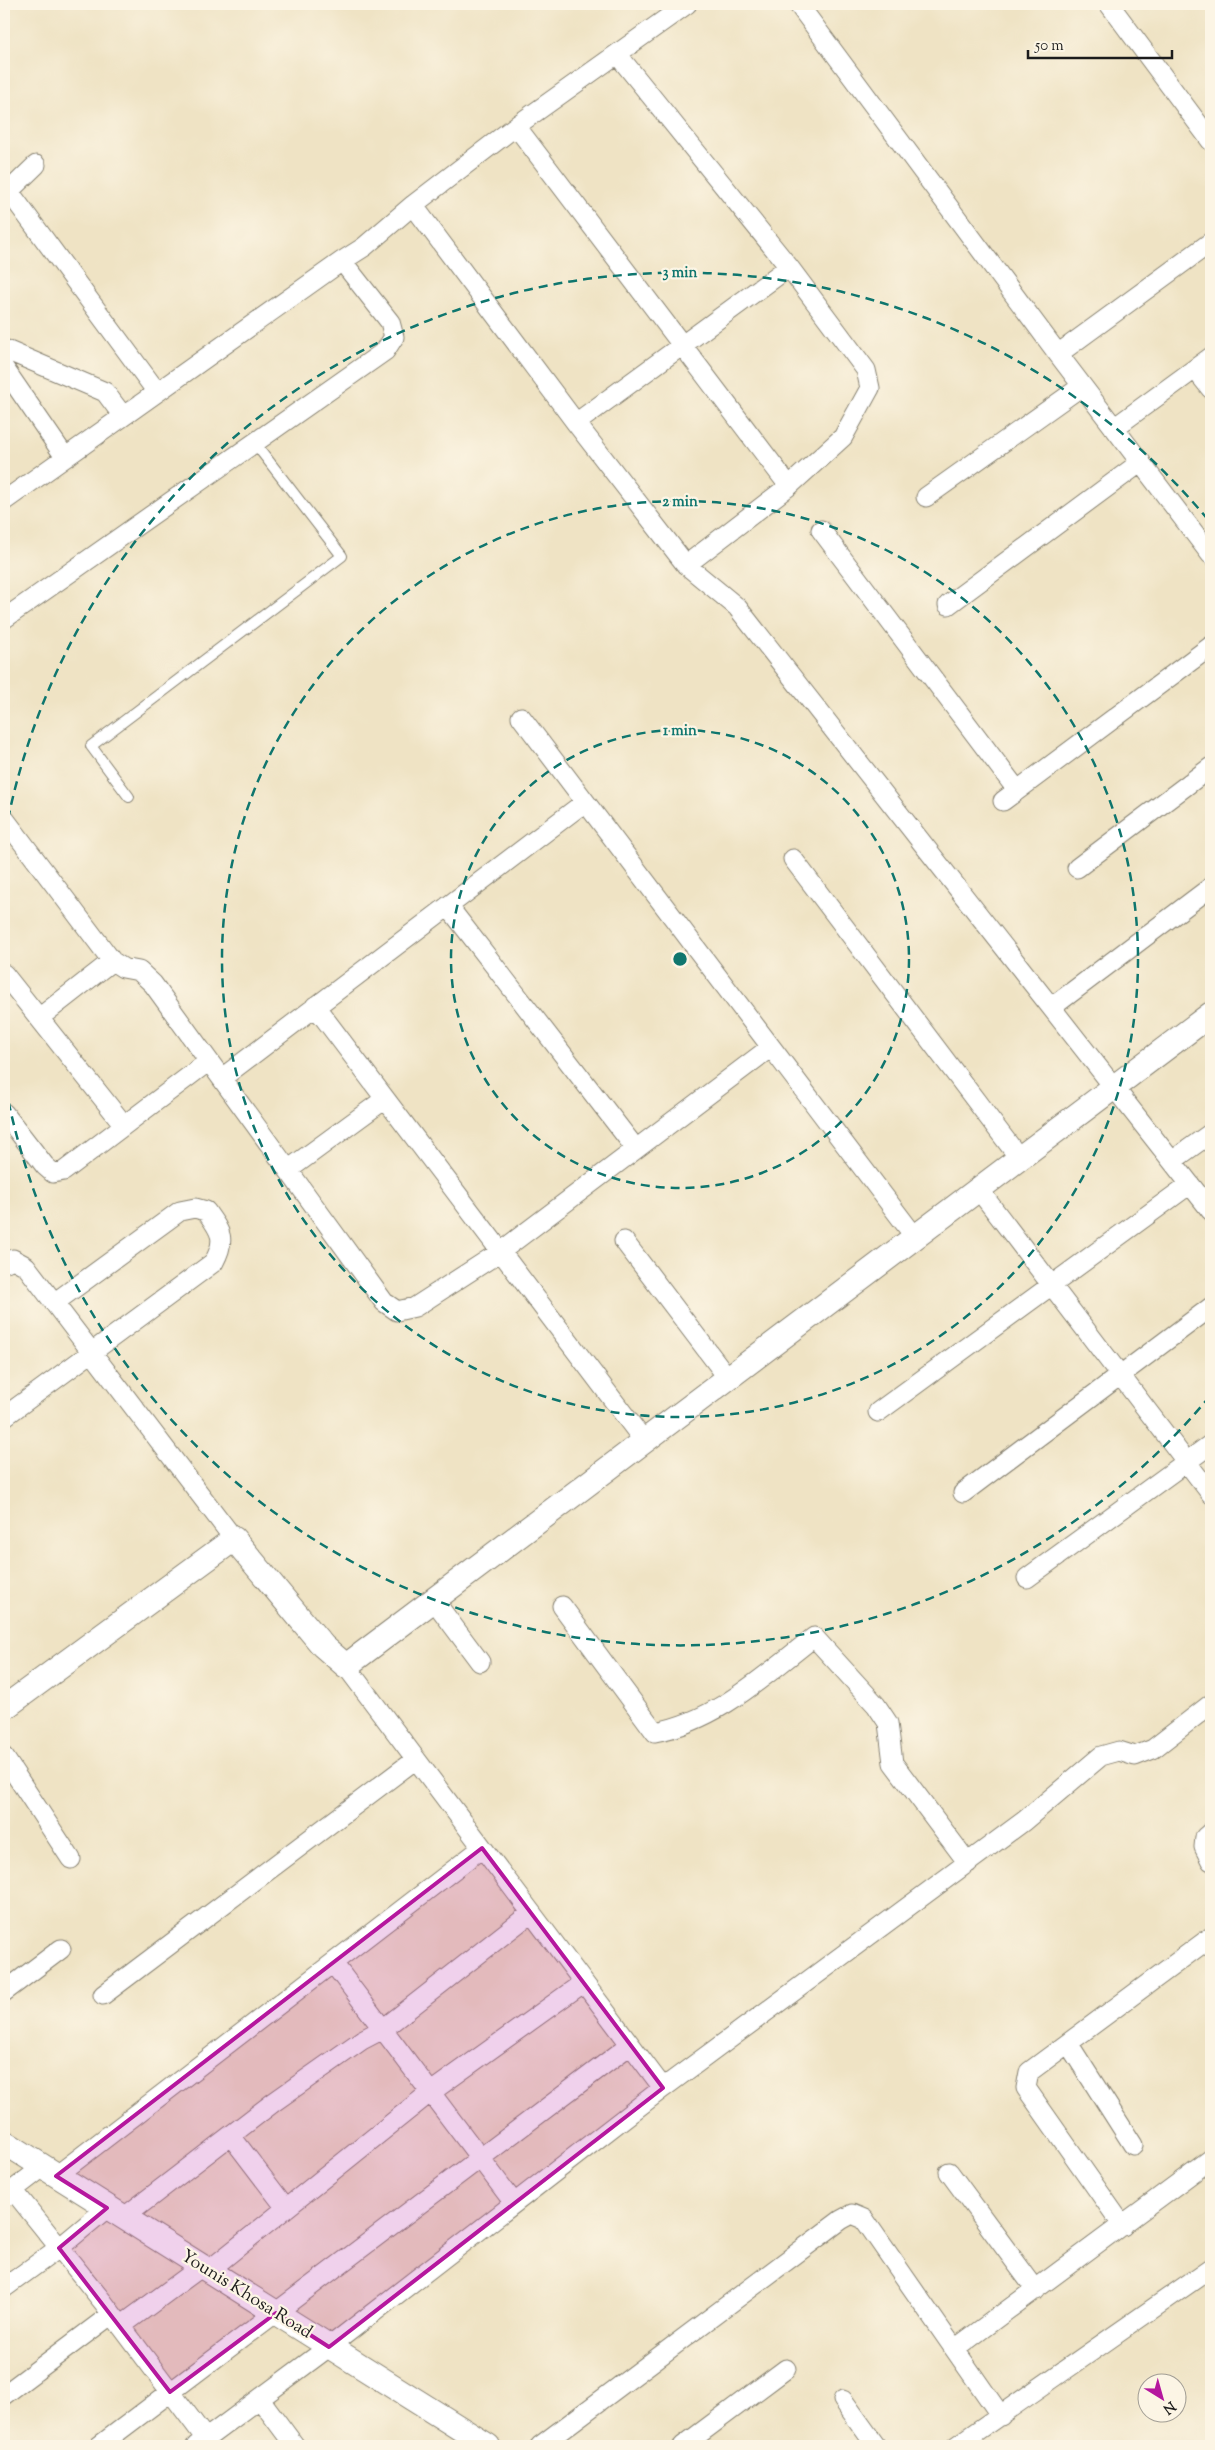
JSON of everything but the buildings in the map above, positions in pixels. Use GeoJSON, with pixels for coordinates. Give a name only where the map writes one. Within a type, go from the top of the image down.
{"type":"FeatureCollection","features":[{"type":"Feature","properties":{"kind":"street"},"geometry":{"type":"LineString","coordinates":[[4,500],[364,246],[413,205],[516,126],[687,4]]}},
{"type":"Feature","properties":{"kind":"street"},"geometry":{"type":"LineString","coordinates":[[798,4],[1114,428],[1141,462],[1205,533],[1211,555]]}},
{"type":"Feature","properties":{"kind":"street"},"geometry":{"type":"LineString","coordinates":[[1109,4],[1211,141]]}},
{"type":"Feature","properties":{"kind":"street"},"geometry":{"type":"LineString","coordinates":[[617,54],[789,268],[866,370],[870,388],[843,437],[789,486],[686,565]]}},
{"type":"Feature","properties":{"kind":"street"},"geometry":{"type":"LineString","coordinates":[[516,126],[789,486]]}},
{"type":"Feature","properties":{"kind":"street"},"geometry":{"type":"LineString","coordinates":[[36,165],[6,193],[157,392]]}},
{"type":"Feature","properties":{"kind":"street"},"geometry":{"type":"LineString","coordinates":[[413,205],[576,423],[686,565],[737,608],[1116,1087],[1211,1211]]}},
{"type":"Feature","properties":{"kind":"street"},"geometry":{"type":"LineString","coordinates":[[1058,354],[1211,242]]}},
{"type":"Feature","properties":{"kind":"street"},"geometry":{"type":"LineString","coordinates":[[4,619],[385,351],[394,338],[390,322],[342,260]]}},
{"type":"Feature","properties":{"kind":"street"},"geometry":{"type":"LineString","coordinates":[[576,423],[789,268]]}},
{"type":"Feature","properties":{"kind":"street"},"geometry":{"type":"LineString","coordinates":[[4,350],[105,392],[123,416]]}},
{"type":"Feature","properties":{"kind":"street"},"geometry":{"type":"LineString","coordinates":[[1114,428],[1211,357]]}},
{"type":"Feature","properties":{"kind":"street"},"geometry":{"type":"LineString","coordinates":[[4,368],[65,457]]}},
{"type":"Feature","properties":{"kind":"street"},"geometry":{"type":"LineString","coordinates":[[1195,369],[1211,389]]}},
{"type":"Feature","properties":{"kind":"street"},"geometry":{"type":"LineString","coordinates":[[926,497],[1082,386]]}},
{"type":"Feature","properties":{"kind":"street"},"geometry":{"type":"LineString","coordinates":[[948,605],[1141,462]]}},
{"type":"Feature","properties":{"kind":"street"},"geometry":{"type":"LineString","coordinates":[[821,530],[1010,796],[1211,646]]}},
{"type":"Feature","properties":{"kind":"street"},"geometry":{"type":"LineString","coordinates":[[521,717],[915,1237]]}},
{"type":"Feature","properties":{"kind":"street"},"geometry":{"type":"LineString","coordinates":[[1077,868],[1211,766]]}},
{"type":"Feature","properties":{"kind":"street"},"geometry":{"type":"LineString","coordinates":[[222,1078],[586,802]]}},
{"type":"Feature","properties":{"kind":"street"},"geometry":{"type":"LineString","coordinates":[[4,818],[112,961],[123,968],[139,971],[154,984],[384,1302],[397,1311],[415,1307],[500,1252],[771,1047]]}},
{"type":"Feature","properties":{"kind":"street"},"geometry":{"type":"LineString","coordinates":[[793,859],[1020,1159]]}},
{"type":"Feature","properties":{"kind":"street"},"geometry":{"type":"LineString","coordinates":[[1052,1007],[1211,886]]}},
{"type":"Feature","properties":{"kind":"street"},"geometry":{"type":"LineString","coordinates":[[448,906],[636,1149]]}},
{"type":"Feature","properties":{"kind":"street"},"geometry":{"type":"LineString","coordinates":[[39,1018],[112,961]]}},
{"type":"Feature","properties":{"kind":"street"},"geometry":{"type":"LineString","coordinates":[[4,974],[124,1125]]}},
{"type":"Feature","properties":{"kind":"street"},"geometry":{"type":"LineString","coordinates":[[315,1006],[644,1441]]}},
{"type":"Feature","properties":{"kind":"street"},"geometry":{"type":"LineString","coordinates":[[346,1666],[1211,1014]]}},
{"type":"Feature","properties":{"kind":"street"},"geometry":{"type":"LineString","coordinates":[[4,1113],[53,1173],[64,1171],[209,1061]]}},
{"type":"Feature","properties":{"kind":"street"},"geometry":{"type":"LineString","coordinates":[[288,1170],[385,1099]]}},
{"type":"Feature","properties":{"kind":"street"},"geometry":{"type":"LineString","coordinates":[[1172,1161],[1211,1132]]}},
{"type":"Feature","properties":{"kind":"street"},"geometry":{"type":"LineString","coordinates":[[878,1412],[1190,1184]]}},
{"type":"Feature","properties":{"kind":"street"},"geometry":{"type":"LineString","coordinates":[[979,1190],[1211,1494]]}},
{"type":"Feature","properties":{"kind":"street"},"geometry":{"type":"LineString","coordinates":[[4,1417],[214,1262],[222,1248],[220,1231],[206,1211],[195,1208],[180,1211],[54,1303]]}},
{"type":"Feature","properties":{"kind":"street"},"geometry":{"type":"LineString","coordinates":[[624,1241],[728,1378]]}},
{"type":"Feature","properties":{"kind":"street"},"geometry":{"type":"LineString","coordinates":[[4,1263],[13,1260],[26,1266],[234,1539],[323,1646],[346,1666],[662,2088]]}},
{"type":"Feature","properties":{"kind":"street"},"geometry":{"type":"LineString","coordinates":[[963,1493],[1211,1307]]}},
{"type":"Feature","properties":{"kind":"street"},"geometry":{"type":"LineString","coordinates":[[1027,1578],[1211,1444]]}},
{"type":"Feature","properties":{"kind":"street"},"geometry":{"type":"LineString","coordinates":[[4,1708],[234,1539]]}},
{"type":"Feature","properties":{"kind":"street"},"geometry":{"type":"LineString","coordinates":[[433,1599],[480,1662]]}},
{"type":"Feature","properties":{"kind":"street"},"geometry":{"type":"LineString","coordinates":[[562,1606],[655,1732],[679,1728],[730,1701],[814,1637],[876,1705],[888,1723],[893,1763],[968,1863]]}},
{"type":"Feature","properties":{"kind":"street"},"geometry":{"type":"LineString","coordinates":[[482,1848],[333,1963],[49,2172],[8,2194],[59,2248],[117,2320],[170,2392],[201,2443],[329,2347],[662,2088],[1024,1822],[1101,1756],[1119,1751],[1135,1756],[1152,1748],[1211,1704]]}},
{"type":"Feature","properties":{"kind":"street"},"geometry":{"type":"LineString","coordinates":[[4,1757],[71,1859]]}},
{"type":"Feature","properties":{"kind":"street"},"geometry":{"type":"LineString","coordinates":[[103,1995],[416,1759]]}},
{"type":"Feature","properties":{"kind":"street"},"geometry":{"type":"LineString","coordinates":[[1211,1832],[1205,1837],[1204,1847],[1211,1860]]}},
{"type":"Feature","properties":{"kind":"street"},"geometry":{"type":"LineString","coordinates":[[4,2288],[59,2248],[231,2136],[354,2046],[383,2029],[531,1913]]}},
{"type":"Feature","properties":{"kind":"street"},"geometry":{"type":"LineString","coordinates":[[1123,2226],[1026,2088],[1029,2072],[1211,1937]]}},
{"type":"Feature","properties":{"kind":"street"},"geometry":{"type":"LineString","coordinates":[[4,1992],[62,1949]]}},
{"type":"Feature","properties":{"kind":"street"},"geometry":{"type":"LineString","coordinates":[[333,1963],[514,2203]]}},
{"type":"Feature","properties":{"kind":"street"},"geometry":{"type":"LineString","coordinates":[[4,2395],[117,2320],[205,2269],[286,2208],[431,2091],[583,1983]]}},
{"type":"Feature","properties":{"kind":"street"},"geometry":{"type":"LineString","coordinates":[[1068,2043],[1133,2145]]}},
{"type":"Feature","properties":{"kind":"street"},"geometry":{"type":"LineString","coordinates":[[100,2446],[630,2045]]}},
{"type":"Feature","properties":{"kind":"street"},"geometry":{"type":"LineString","coordinates":[[231,2136],[286,2208]]}},
{"type":"Feature","properties":{"kind":"street","name":"Younis Khosa Road"},"geometry":{"type":"LineString","coordinates":[[4,2142],[488,2446]]}},
{"type":"Feature","properties":{"kind":"street"},"geometry":{"type":"LineString","coordinates":[[954,2349],[1123,2226],[1211,2159]]}},
{"type":"Feature","properties":{"kind":"street"},"geometry":{"type":"LineString","coordinates":[[949,2172],[1036,2290]]}},
{"type":"Feature","properties":{"kind":"street"},"geometry":{"type":"LineString","coordinates":[[540,2446],[841,2220],[852,2214],[864,2219],[1001,2416]]}},
{"type":"Feature","properties":{"kind":"street"},"geometry":{"type":"LineString","coordinates":[[956,2446],[1211,2268]]}},
{"type":"Feature","properties":{"kind":"street"},"geometry":{"type":"LineString","coordinates":[[683,2446],[786,2370]]}},
{"type":"Feature","properties":{"kind":"street"},"geometry":{"type":"LineString","coordinates":[[260,2398],[295,2446]]}},
{"type":"Feature","properties":{"kind":"street"},"geometry":{"type":"LineString","coordinates":[[843,2400],[876,2446]]}},
{"type":"Feature","properties":{"kind":"lane"},"geometry":{"type":"LineString","coordinates":[[130,797],[91,746],[342,556],[254,442]]}},
{"type":"Feature","properties":{"kind":"highlighted area"},"geometry":{"type":"Polygon","coordinates":[[[482,1848],[663,2088],[329,2347],[276,2313],[170,2392],[59,2248],[107,2208],[56,2176],[482,1848]]]}}]}
